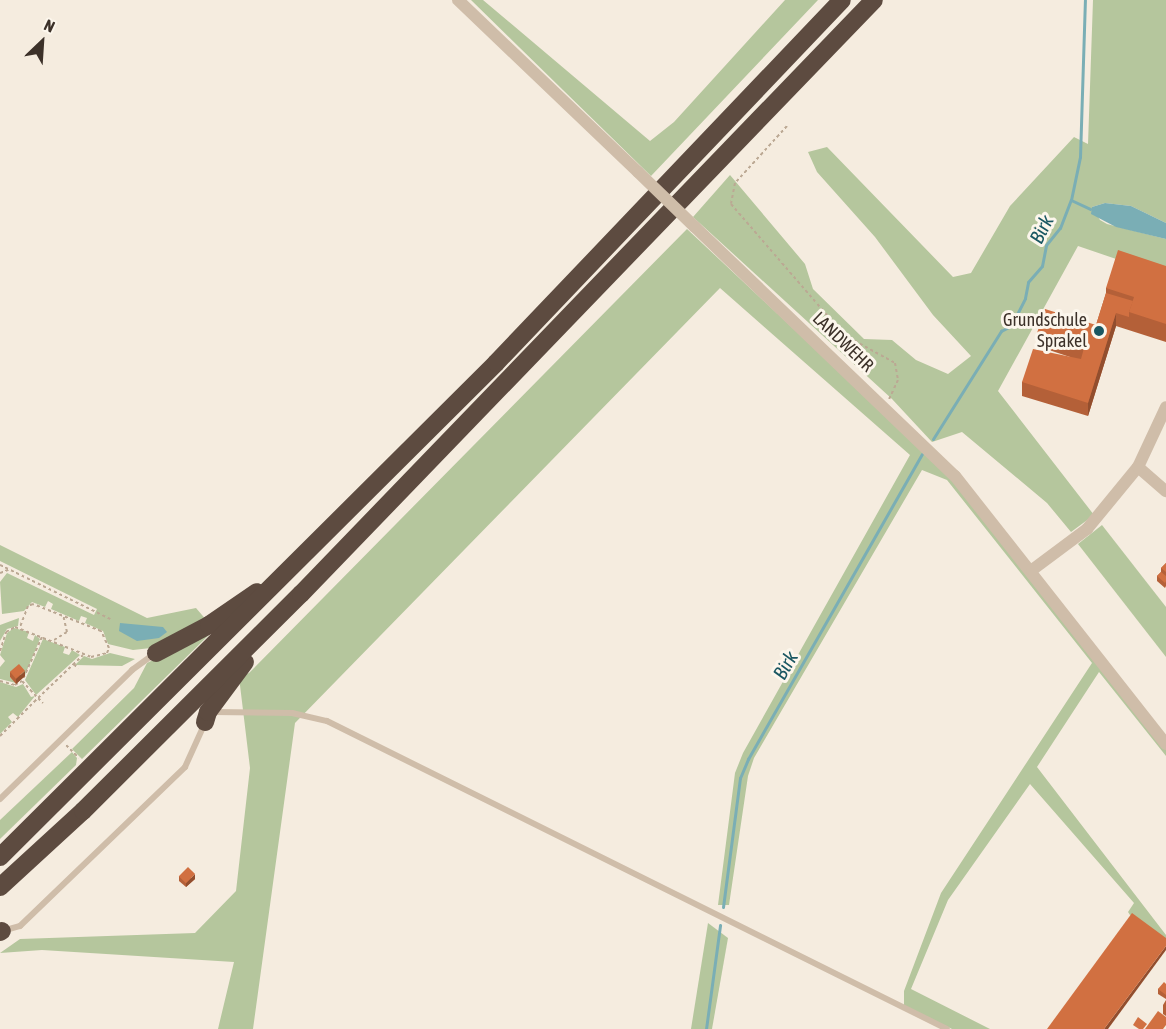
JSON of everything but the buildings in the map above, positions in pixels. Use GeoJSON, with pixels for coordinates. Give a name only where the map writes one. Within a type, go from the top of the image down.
{"type":"FeatureCollection","features":[{"type":"Feature","properties":{"kind":"highway"},"geometry":{"type":"LineString","coordinates":[[0,857],[282,580],[496,363],[842,0]]}},
{"type":"Feature","properties":{"kind":"highway"},"geometry":{"type":"LineString","coordinates":[[0,886],[82,811],[301,594],[874,0]]}},
{"type":"Feature","properties":{"kind":"highway"},"geometry":{"type":"LineString","coordinates":[[156,653],[217,620],[266,585],[282,580]]}},
{"type":"Feature","properties":{"kind":"highway"},"geometry":{"type":"LineString","coordinates":[[206,717],[301,594]]}},
{"type":"Feature","properties":{"kind":"street","name":"LANDWEHR"},"geometry":{"type":"LineString","coordinates":[[458,0],[955,476],[1032,570],[1166,744]]}},
{"type":"Feature","properties":{"kind":"street"},"geometry":{"type":"LineString","coordinates":[[1032,570],[1087,529],[1138,467],[1166,407]]}},
{"type":"Feature","properties":{"kind":"street"},"geometry":{"type":"LineString","coordinates":[[1138,467],[1166,491]]}},
{"type":"Feature","properties":{"kind":"lane"},"geometry":{"type":"LineString","coordinates":[[0,799],[132,670],[156,653]]}},
{"type":"Feature","properties":{"kind":"lane"},"geometry":{"type":"LineString","coordinates":[[1,931],[20,926],[185,767],[206,717],[292,713],[327,721],[946,1029]]}},
{"type":"Feature","properties":{"kind":"path"},"geometry":{"type":"LineString","coordinates":[[788,126],[735,183],[731,204],[843,335],[895,363],[897,384],[883,406]]}},
{"type":"Feature","properties":{"kind":"path"},"geometry":{"type":"LineString","coordinates":[[0,565],[111,620]]}},
{"type":"Feature","properties":{"kind":"path"},"geometry":{"type":"LineString","coordinates":[[0,573],[11,570]]}},
{"type":"Feature","properties":{"kind":"path"},"geometry":{"type":"LineString","coordinates":[[0,651],[8,630],[20,627],[84,654],[107,653],[103,632],[32,603],[20,627]]}},
{"type":"Feature","properties":{"kind":"path"},"geometry":{"type":"LineString","coordinates":[[52,641],[67,632],[63,615]]}},
{"type":"Feature","properties":{"kind":"path"},"geometry":{"type":"LineString","coordinates":[[0,681],[15,685],[22,681],[42,637]]}},
{"type":"Feature","properties":{"kind":"path"},"geometry":{"type":"LineString","coordinates":[[0,736],[84,654]]}},
{"type":"Feature","properties":{"kind":"path"},"geometry":{"type":"LineString","coordinates":[[74,664],[78,669]]}},
{"type":"Feature","properties":{"kind":"path"},"geometry":{"type":"LineString","coordinates":[[22,681],[43,703]]}},
{"type":"Feature","properties":{"kind":"path"},"geometry":{"type":"LineString","coordinates":[[61,740],[79,758]]}},
{"type":"Feature","properties":{"kind":"green space"},"geometry":{"type":"Polygon","coordinates":[[[471,0],[483,0],[650,141],[674,122],[785,0],[818,0],[651,176],[471,0]]]}},
{"type":"Feature","properties":{"kind":"green space"},"geometry":{"type":"Polygon","coordinates":[[[1093,0],[1166,0],[1166,223],[1131,206],[1105,203],[1092,207],[1100,220],[1107,224],[1166,239],[1166,276],[1078,246],[998,391],[1094,515],[1071,532],[1047,503],[962,432],[932,442],[892,399],[693,217],[730,175],[805,264],[813,289],[864,339],[892,340],[916,360],[948,374],[971,356],[933,315],[875,237],[817,172],[808,152],[827,147],[953,277],[971,273],[1010,206],[1074,137],[1088,144],[1093,0]]]}},
{"type":"Feature","properties":{"kind":"green space"},"geometry":{"type":"Polygon","coordinates":[[[687,229],[944,470],[1166,749],[1166,756],[1099,672],[1037,767],[1166,935],[1166,943],[1132,918],[1128,912],[1134,903],[1030,784],[948,900],[911,989],[990,1029],[952,1029],[904,1006],[904,991],[941,893],[1092,663],[947,480],[922,470],[754,758],[748,776],[729,905],[718,905],[735,773],[743,753],[910,455],[720,288],[295,723],[253,1029],[218,1029],[234,962],[42,950],[0,953],[20,939],[195,933],[236,891],[250,768],[239,677],[249,673],[687,229]]]}},
{"type":"Feature","properties":{"kind":"green space"},"geometry":{"type":"Polygon","coordinates":[[[1102,525],[1166,607],[1166,657],[1078,544],[1102,525]]]}},
{"type":"Feature","properties":{"kind":"green space"},"geometry":{"type":"Polygon","coordinates":[[[0,545],[147,618],[196,608],[208,622],[151,648],[133,650],[108,644],[103,631],[85,623],[87,618],[81,616],[79,621],[51,609],[53,604],[48,601],[45,607],[32,602],[24,611],[2,614],[0,582],[7,573],[94,615],[97,609],[0,561],[0,545]]]}},
{"type":"Feature","properties":{"kind":"green space"},"geometry":{"type":"Polygon","coordinates":[[[19,618],[18,626],[7,629],[0,641],[0,625],[19,618]]]}},
{"type":"Feature","properties":{"kind":"green space"},"geometry":{"type":"Polygon","coordinates":[[[14,628],[29,632],[27,638],[33,641],[35,635],[40,639],[25,675],[10,677],[16,683],[0,679],[0,667],[5,661],[0,655],[7,633],[14,628]]]}},
{"type":"Feature","properties":{"kind":"green space"},"geometry":{"type":"Polygon","coordinates":[[[214,630],[82,759],[72,749],[134,688],[147,663],[214,630]]]}},
{"type":"Feature","properties":{"kind":"green space"},"geometry":{"type":"Polygon","coordinates":[[[43,639],[65,647],[63,653],[69,655],[72,650],[80,655],[36,695],[25,680],[43,639]]]}},
{"type":"Feature","properties":{"kind":"green space"},"geometry":{"type":"Polygon","coordinates":[[[110,653],[135,659],[122,666],[75,665],[84,656],[92,659],[110,653]]]}},
{"type":"Feature","properties":{"kind":"green space"},"geometry":{"type":"Polygon","coordinates":[[[0,682],[16,687],[23,684],[31,697],[35,696],[18,717],[13,713],[8,717],[12,722],[0,734],[0,682]]]}},
{"type":"Feature","properties":{"kind":"green space"},"geometry":{"type":"Polygon","coordinates":[[[72,752],[77,758],[76,765],[0,839],[0,820],[72,752]]]}},
{"type":"Feature","properties":{"kind":"green space"},"geometry":{"type":"Polygon","coordinates":[[[708,923],[728,938],[712,1029],[691,1029],[708,923]]]}},
{"type":"Feature","properties":{"kind":"water"},"geometry":{"type":"Polygon","coordinates":[[[1105,203],[1131,206],[1166,223],[1166,239],[1116,227],[1091,214],[1092,207],[1105,203]]]}},
{"type":"Feature","properties":{"kind":"water"},"geometry":{"type":"Polygon","coordinates":[[[120,623],[163,627],[167,632],[159,638],[137,641],[119,631],[120,623]]]}},
{"type":"Feature","properties":{"kind":"waterway","name":"Birk"},"geometry":{"type":"LineString","coordinates":[[933,439],[1001,331],[1011,326],[1025,298],[1028,282],[1042,266],[1046,245],[1060,228],[1071,200],[1080,157],[1085,0]]}},
{"type":"Feature","properties":{"kind":"waterway"},"geometry":{"type":"LineString","coordinates":[[1071,200],[1090,209]]}},
{"type":"Feature","properties":{"kind":"waterway","name":"Birk"},"geometry":{"type":"LineString","coordinates":[[723,907],[740,778],[748,759],[922,454]]}},
{"type":"Feature","properties":{"kind":"waterway","name":"Birk"},"geometry":{"type":"LineString","coordinates":[[706,1029],[720,925]]}},
{"type":"Feature","properties":{"kind":"place","name":"Grundschule Sprakel"},"geometry":{"type":"Point","coordinates":[1099,331]}}]}
